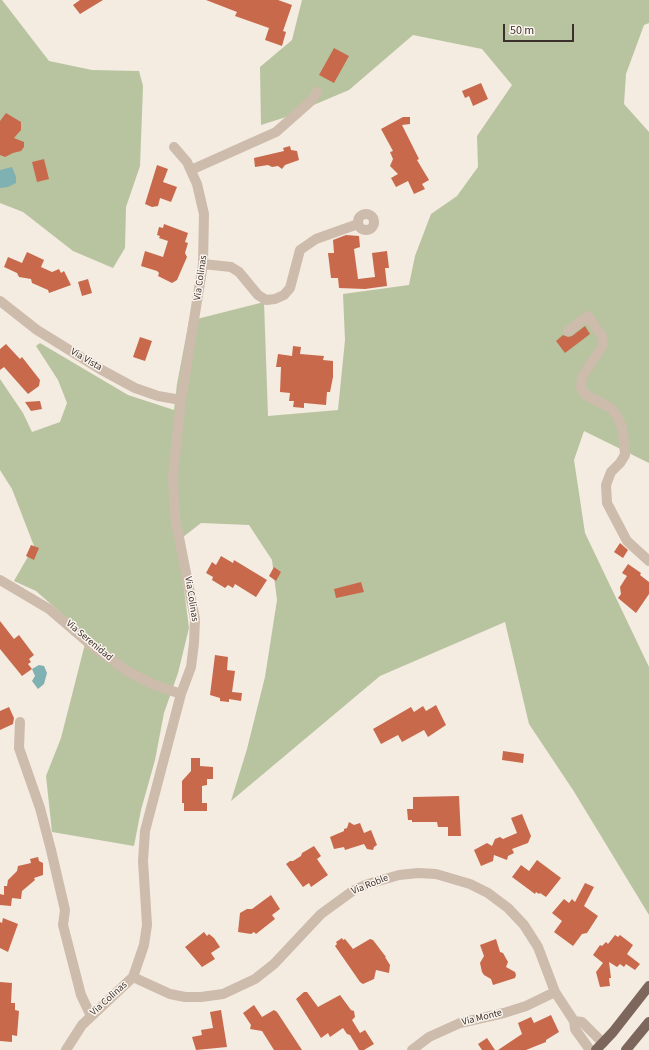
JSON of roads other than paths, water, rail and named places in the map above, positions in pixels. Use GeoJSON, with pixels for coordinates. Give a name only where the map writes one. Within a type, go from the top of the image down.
{"type":"FeatureCollection","features":[{"type":"Feature","properties":{"kind":"main road"},"geometry":{"type":"LineString","coordinates":[[600,1046],[630,1012],[649,986]]}},
{"type":"Feature","properties":{"kind":"main road"},"geometry":{"type":"LineString","coordinates":[[626,1050],[649,1022]]}},
{"type":"Feature","properties":{"kind":"street"},"geometry":{"type":"LineString","coordinates":[[191,170],[276,132],[312,101],[317,92]]}},
{"type":"Feature","properties":{"kind":"street","name":"Via Colinas"},"geometry":{"type":"LineString","coordinates":[[66,1050],[74,1035],[91,1016],[133,977],[144,945],[147,925],[143,861],[145,831],[182,694],[191,667],[195,619],[175,516],[173,476],[181,400],[203,264],[204,214],[197,184],[191,170],[187,162],[174,147]]}},
{"type":"Feature","properties":{"kind":"street"},"geometry":{"type":"LineString","coordinates":[[203,264],[231,268],[240,272],[258,295],[266,300],[275,299],[284,295],[290,288],[300,250],[316,239],[358,224]]}},
{"type":"Feature","properties":{"kind":"street","name":"Via Vista"},"geometry":{"type":"LineString","coordinates":[[0,301],[37,330],[100,369],[135,388],[158,396],[181,400]]}},
{"type":"Feature","properties":{"kind":"street"},"geometry":{"type":"LineString","coordinates":[[568,331],[588,316],[602,336],[602,345],[582,377],[581,388],[586,395],[612,409],[618,418],[624,438],[625,455],[620,463],[611,472],[606,485],[607,503],[627,542],[649,561]]}},
{"type":"Feature","properties":{"kind":"street","name":"Via Serenidad"},"geometry":{"type":"LineString","coordinates":[[0,580],[48,608],[91,645],[127,671],[152,684],[182,694]]}},
{"type":"Feature","properties":{"kind":"street"},"geometry":{"type":"LineString","coordinates":[[20,722],[20,748],[40,808],[51,850],[65,910],[63,926],[81,995],[91,1016]]}},
{"type":"Feature","properties":{"kind":"street","name":"Via Roble"},"geometry":{"type":"LineString","coordinates":[[133,977],[170,994],[185,997],[223,994],[255,979],[274,964],[321,914],[338,901],[368,884],[399,875],[418,873],[436,874],[470,884],[488,893],[508,908],[524,925],[538,947],[554,992],[574,1020],[576,1029],[590,1050]]}},
{"type":"Feature","properties":{"kind":"street","name":"Via Monte"},"geometry":{"type":"LineString","coordinates":[[412,1050],[429,1037],[460,1023],[519,1008],[554,992]]}},
{"type":"Feature","properties":{"kind":"street","name":"Via Roble"},"geometry":{"type":"LineString","coordinates":[[574,1020],[582,1022],[600,1046]]}},
{"type":"Feature","properties":{"kind":"water"},"geometry":{"type":"Polygon","coordinates":[[[12,167],[16,177],[16,183],[8,187],[0,188],[0,170],[12,167]]]}},
{"type":"Feature","properties":{"kind":"water"},"geometry":{"type":"Polygon","coordinates":[[[39,665],[44,666],[47,673],[44,684],[38,689],[32,681],[35,676],[32,669],[39,665]]]}}]}
